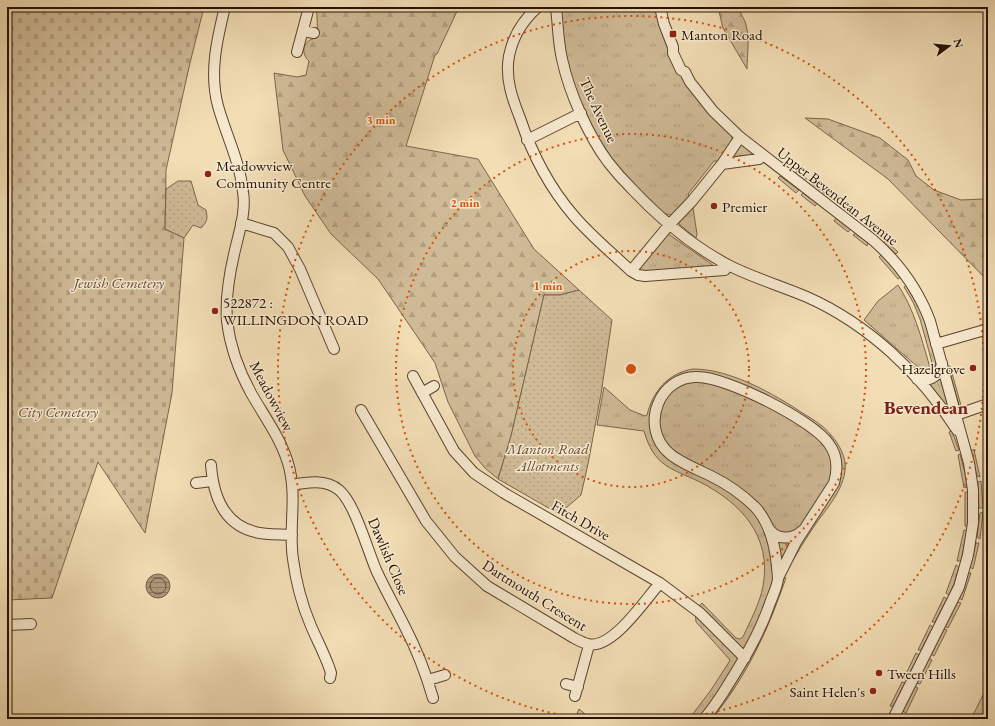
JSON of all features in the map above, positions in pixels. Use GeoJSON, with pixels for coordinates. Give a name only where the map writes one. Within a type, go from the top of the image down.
{"type":"FeatureCollection","features":[{"type":"Feature","properties":{"kind":"street","name":"Meadowview"},"geometry":{"type":"LineString","coordinates":[[225,7],[216,51],[214,84],[218,106],[234,151],[242,182],[244,199],[241,223],[227,292],[228,329],[241,372],[280,443],[288,463],[292,485],[293,560],[298,589],[310,625],[329,667],[331,673],[330,678]]}},
{"type":"Feature","properties":{"kind":"street"},"geometry":{"type":"LineString","coordinates":[[297,52],[309,7]]}},
{"type":"Feature","properties":{"kind":"street"},"geometry":{"type":"LineString","coordinates":[[538,7],[524,22],[517,33],[510,51],[508,64],[510,89],[527,140],[546,178],[573,215],[585,229],[631,271],[641,276],[725,270],[728,264]]}},
{"type":"Feature","properties":{"kind":"street","name":"The Avenue"},"geometry":{"type":"LineString","coordinates":[[556,7],[558,41],[562,59],[581,114],[609,164],[638,195],[669,225],[700,248],[742,272],[807,298],[831,310],[885,347],[917,379],[944,411],[962,439]]}},
{"type":"Feature","properties":{"kind":"street"},"geometry":{"type":"LineString","coordinates":[[631,271],[669,225],[692,201],[722,164],[740,137],[713,112],[690,82],[685,72],[681,70],[673,53],[673,48],[659,7]]}},
{"type":"Feature","properties":{"kind":"street"},"geometry":{"type":"LineString","coordinates":[[303,30],[314,33]]}},
{"type":"Feature","properties":{"kind":"street"},"geometry":{"type":"LineString","coordinates":[[527,140],[581,114]]}},
{"type":"Feature","properties":{"kind":"street","name":"Upper Bevendean Avenue"},"geometry":{"type":"LineString","coordinates":[[740,137],[873,240],[892,257],[911,283],[926,311],[942,363],[970,468],[974,498],[972,529],[965,566],[959,587],[893,719]]}},
{"type":"Feature","properties":{"kind":"street","name":"Upper Bevendean Avenue"},"geometry":{"type":"LineString","coordinates":[[722,164],[759,159],[763,155]]}},
{"type":"Feature","properties":{"kind":"street"},"geometry":{"type":"LineString","coordinates":[[241,223],[274,233],[288,247],[300,269],[334,349]]}},
{"type":"Feature","properties":{"kind":"street"},"geometry":{"type":"LineString","coordinates":[[936,344],[988,329]]}},
{"type":"Feature","properties":{"kind":"street"},"geometry":{"type":"LineString","coordinates":[[917,379],[926,380],[933,378],[939,371],[942,363]]}},
{"type":"Feature","properties":{"kind":"street","name":"Fitch Drive"},"geometry":{"type":"LineString","coordinates":[[414,376],[454,451],[474,473],[504,493],[660,584],[690,604],[745,658]]}},
{"type":"Feature","properties":{"kind":"street"},"geometry":{"type":"LineString","coordinates":[[704,719],[713,709],[759,633],[778,578],[803,530],[831,488],[836,474],[837,465],[836,456],[825,439],[805,424],[762,398],[729,384],[699,376],[676,382],[664,394],[656,410],[655,428],[660,443],[671,455],[720,481],[742,496],[756,508],[775,535],[784,538],[794,536],[803,530]]}},
{"type":"Feature","properties":{"kind":"street"},"geometry":{"type":"LineString","coordinates":[[422,393],[434,386]]}},
{"type":"Feature","properties":{"kind":"street"},"geometry":{"type":"LineString","coordinates":[[956,415],[988,404]]}},
{"type":"Feature","properties":{"kind":"street","name":"Dartmouth Crescent"},"geometry":{"type":"LineString","coordinates":[[361,410],[426,521],[454,557],[487,586],[574,638],[589,645],[601,642],[616,634],[660,584]]}},
{"type":"Feature","properties":{"kind":"street"},"geometry":{"type":"LineString","coordinates":[[210,465],[212,481],[217,498],[227,515],[238,524],[256,532],[292,535]]}},
{"type":"Feature","properties":{"kind":"street"},"geometry":{"type":"LineString","coordinates":[[196,483],[212,481]]}},
{"type":"Feature","properties":{"kind":"street","name":"Dawlish Close"},"geometry":{"type":"LineString","coordinates":[[292,485],[309,482],[326,484],[338,489],[346,497],[377,572],[406,628],[428,680],[433,698]]}},
{"type":"Feature","properties":{"kind":"street"},"geometry":{"type":"LineString","coordinates":[[768,527],[775,548],[778,578]]}},
{"type":"Feature","properties":{"kind":"street"},"geometry":{"type":"LineString","coordinates":[[7,625],[31,624]]}},
{"type":"Feature","properties":{"kind":"street"},"geometry":{"type":"LineString","coordinates":[[566,684],[576,691],[589,645]]}},
{"type":"Feature","properties":{"kind":"street"},"geometry":{"type":"LineString","coordinates":[[428,680],[445,674]]}},
{"type":"Feature","properties":{"kind":"green space"},"geometry":{"type":"Polygon","coordinates":[[[7,7],[204,7],[166,170],[165,229],[184,238],[172,393],[145,533],[98,462],[52,598],[7,600],[7,7]]]}},
{"type":"Feature","properties":{"kind":"green space"},"geometry":{"type":"Polygon","coordinates":[[[317,7],[459,7],[437,54],[435,55],[406,146],[478,159],[534,249],[579,290],[560,295],[544,295],[511,436],[498,479],[485,468],[475,456],[448,402],[435,363],[378,279],[331,234],[305,196],[283,150],[274,73],[297,77],[306,75],[309,61],[304,54],[304,47],[308,41],[316,38],[317,7]]]}},
{"type":"Feature","properties":{"kind":"green space"},"geometry":{"type":"Polygon","coordinates":[[[557,7],[655,7],[662,31],[677,67],[690,89],[701,104],[732,137],[732,141],[720,161],[714,161],[688,194],[690,197],[673,215],[660,211],[631,182],[619,168],[599,139],[583,107],[570,73],[564,49],[557,7]]]}},
{"type":"Feature","properties":{"kind":"green space"},"geometry":{"type":"Polygon","coordinates":[[[718,7],[740,8],[748,36],[747,69],[723,28],[718,7]]]}},
{"type":"Feature","properties":{"kind":"green space"},"geometry":{"type":"Polygon","coordinates":[[[805,118],[828,119],[880,138],[908,160],[916,176],[934,190],[961,200],[984,199],[988,201],[988,281],[888,179],[805,118]]]}},
{"type":"Feature","properties":{"kind":"green space"},"geometry":{"type":"Polygon","coordinates":[[[740,144],[752,152],[752,155],[732,157],[740,144]]]}},
{"type":"Feature","properties":{"kind":"green space"},"geometry":{"type":"Polygon","coordinates":[[[797,171],[829,196],[827,199],[794,174],[797,171]]]}},
{"type":"Feature","properties":{"kind":"green space"},"geometry":{"type":"Polygon","coordinates":[[[780,176],[799,190],[796,193],[778,178],[780,176]]]}},
{"type":"Feature","properties":{"kind":"green space"},"geometry":{"type":"Polygon","coordinates":[[[178,181],[191,181],[198,205],[206,210],[207,216],[206,222],[201,228],[193,225],[184,238],[165,229],[166,189],[178,181]]]}},
{"type":"Feature","properties":{"kind":"green space"},"geometry":{"type":"Polygon","coordinates":[[[803,193],[817,203],[815,206],[801,195],[803,193]]]}},
{"type":"Feature","properties":{"kind":"green space"},"geometry":{"type":"Polygon","coordinates":[[[690,207],[693,208],[697,234],[696,238],[679,224],[678,221],[690,207]]]}},
{"type":"Feature","properties":{"kind":"green space"},"geometry":{"type":"Polygon","coordinates":[[[836,218],[851,229],[848,232],[834,221],[836,218]]]}},
{"type":"Feature","properties":{"kind":"green space"},"geometry":{"type":"Polygon","coordinates":[[[667,233],[717,268],[637,272],[667,233]]]}},
{"type":"Feature","properties":{"kind":"green space"},"geometry":{"type":"Polygon","coordinates":[[[856,233],[868,242],[867,246],[853,235],[856,233]]]}},
{"type":"Feature","properties":{"kind":"green space"},"geometry":{"type":"Polygon","coordinates":[[[885,240],[898,252],[896,254],[884,243],[885,240]]]}},
{"type":"Feature","properties":{"kind":"green space"},"geometry":{"type":"Polygon","coordinates":[[[882,254],[901,277],[898,279],[879,257],[882,254]]]}},
{"type":"Feature","properties":{"kind":"green space"},"geometry":{"type":"Polygon","coordinates":[[[898,285],[913,313],[920,333],[929,364],[929,368],[926,371],[920,369],[864,320],[878,301],[898,285]]]}},
{"type":"Feature","properties":{"kind":"green space"},"geometry":{"type":"Polygon","coordinates":[[[906,285],[923,315],[936,361],[935,366],[933,366],[920,319],[913,302],[904,287],[906,285]]]}},
{"type":"Feature","properties":{"kind":"green space","name":"Manton Road Allotments"},"geometry":{"type":"Polygon","coordinates":[[[579,290],[612,320],[601,394],[581,495],[559,514],[498,479],[511,436],[544,295],[560,295],[579,290]]]}},
{"type":"Feature","properties":{"kind":"green space"},"geometry":{"type":"Polygon","coordinates":[[[948,366],[950,366],[962,409],[960,409],[948,366]]]}},
{"type":"Feature","properties":{"kind":"green space"},"geometry":{"type":"Polygon","coordinates":[[[693,369],[722,373],[752,384],[819,423],[837,443],[845,461],[843,479],[836,495],[808,535],[792,562],[789,560],[778,578],[786,578],[764,634],[736,686],[712,719],[689,719],[711,690],[730,660],[696,622],[695,610],[702,603],[736,638],[740,639],[743,637],[757,605],[763,586],[765,568],[763,552],[758,537],[750,523],[728,500],[715,490],[672,469],[658,459],[648,443],[644,431],[597,425],[604,387],[630,410],[645,416],[647,415],[653,398],[663,384],[676,374],[693,369]]]}},
{"type":"Feature","properties":{"kind":"green space"},"geometry":{"type":"Polygon","coordinates":[[[940,378],[941,379],[948,408],[930,384],[940,378]]]}},
{"type":"Feature","properties":{"kind":"green space"},"geometry":{"type":"Polygon","coordinates":[[[952,431],[959,450],[956,451],[949,432],[952,431]]]}},
{"type":"Feature","properties":{"kind":"green space"},"geometry":{"type":"Polygon","coordinates":[[[971,450],[974,450],[980,477],[977,476],[971,450]]]}},
{"type":"Feature","properties":{"kind":"green space"},"geometry":{"type":"Polygon","coordinates":[[[960,454],[967,487],[964,488],[958,455],[960,454]]]}},
{"type":"Feature","properties":{"kind":"green space"},"geometry":{"type":"Polygon","coordinates":[[[981,481],[983,508],[979,508],[978,482],[981,481]]]}},
{"type":"Feature","properties":{"kind":"green space"},"geometry":{"type":"Polygon","coordinates":[[[965,492],[968,492],[968,526],[965,526],[965,492]]]}},
{"type":"Feature","properties":{"kind":"green space"},"geometry":{"type":"Polygon","coordinates":[[[983,512],[980,539],[977,537],[980,513],[983,512]]]}},
{"type":"Feature","properties":{"kind":"green space"},"geometry":{"type":"Polygon","coordinates":[[[964,530],[967,531],[961,561],[957,561],[964,530]]]}},
{"type":"Feature","properties":{"kind":"green space"},"geometry":{"type":"Polygon","coordinates":[[[976,543],[979,543],[973,569],[970,567],[976,543]]]}},
{"type":"Feature","properties":{"kind":"green space"},"geometry":{"type":"Polygon","coordinates":[[[956,565],[959,567],[949,595],[946,593],[956,565]]]}},
{"type":"Feature","properties":{"kind":"green space"},"geometry":{"type":"Polygon","coordinates":[[[968,573],[971,573],[962,600],[959,598],[968,573]]]}},
{"type":"Feature","properties":{"kind":"green space"},"geometry":{"type":"Polygon","coordinates":[[[944,597],[947,599],[935,622],[932,622],[944,597]]]}},
{"type":"Feature","properties":{"kind":"green space"},"geometry":{"type":"Polygon","coordinates":[[[957,602],[961,603],[948,628],[945,626],[957,602]]]}},
{"type":"Feature","properties":{"kind":"green space"},"geometry":{"type":"Polygon","coordinates":[[[930,625],[933,627],[921,650],[918,650],[930,625]]]}},
{"type":"Feature","properties":{"kind":"green space"},"geometry":{"type":"Polygon","coordinates":[[[944,629],[947,630],[934,656],[931,654],[944,629]]]}},
{"type":"Feature","properties":{"kind":"green space"},"geometry":{"type":"Polygon","coordinates":[[[916,653],[919,655],[907,679],[904,678],[916,653]]]}},
{"type":"Feature","properties":{"kind":"green space"},"geometry":{"type":"Polygon","coordinates":[[[929,658],[932,660],[920,684],[917,683],[929,658]]]}},
{"type":"Feature","properties":{"kind":"green space"},"geometry":{"type":"Polygon","coordinates":[[[902,682],[905,683],[893,707],[890,706],[902,682]]]}},
{"type":"Feature","properties":{"kind":"green space"},"geometry":{"type":"Polygon","coordinates":[[[988,685],[988,719],[971,719],[988,685]]]}},
{"type":"Feature","properties":{"kind":"green space"},"geometry":{"type":"Polygon","coordinates":[[[915,686],[918,688],[906,713],[903,711],[915,686]]]}},
{"type":"Feature","properties":{"kind":"green space"},"geometry":{"type":"Polygon","coordinates":[[[579,709],[591,719],[575,719],[579,709]]]}},
{"type":"Feature","properties":{"kind":"water"},"geometry":{"type":"Polygon","coordinates":[[[158,574],[167,577],[170,586],[167,595],[158,598],[149,595],[146,586],[149,577],[158,574]]]}},
{"type":"Feature","properties":{"kind":"place","name":"Manton Road"},"geometry":{"type":"Point","coordinates":[673,34]}},
{"type":"Feature","properties":{"kind":"place","name":"Meadowview Community Centre"},"geometry":{"type":"Point","coordinates":[208,174]}},
{"type":"Feature","properties":{"kind":"place","name":"Premier"},"geometry":{"type":"Point","coordinates":[714,206]}},
{"type":"Feature","properties":{"kind":"place","name":"522872 : WILLINGDON ROAD"},"geometry":{"type":"Point","coordinates":[215,311]}},
{"type":"Feature","properties":{"kind":"place","name":"Hazelgrove"},"geometry":{"type":"Point","coordinates":[973,368]}},
{"type":"Feature","properties":{"kind":"place","name":"Tween Hills"},"geometry":{"type":"Point","coordinates":[879,673]}},
{"type":"Feature","properties":{"kind":"place","name":"Saint Helen's"},"geometry":{"type":"Point","coordinates":[873,691]}},
{"type":"Feature","properties":{"kind":"district","name":"Bevendean"},"geometry":{"type":"Point","coordinates":[926,407]}},
{"type":"Feature","properties":{"kind":"park label","name":"Jewish Cemetery"},"geometry":{"type":"Point","coordinates":[119,282]}},
{"type":"Feature","properties":{"kind":"park label","name":"City Cemetery"},"geometry":{"type":"Point","coordinates":[58,411]}}]}
